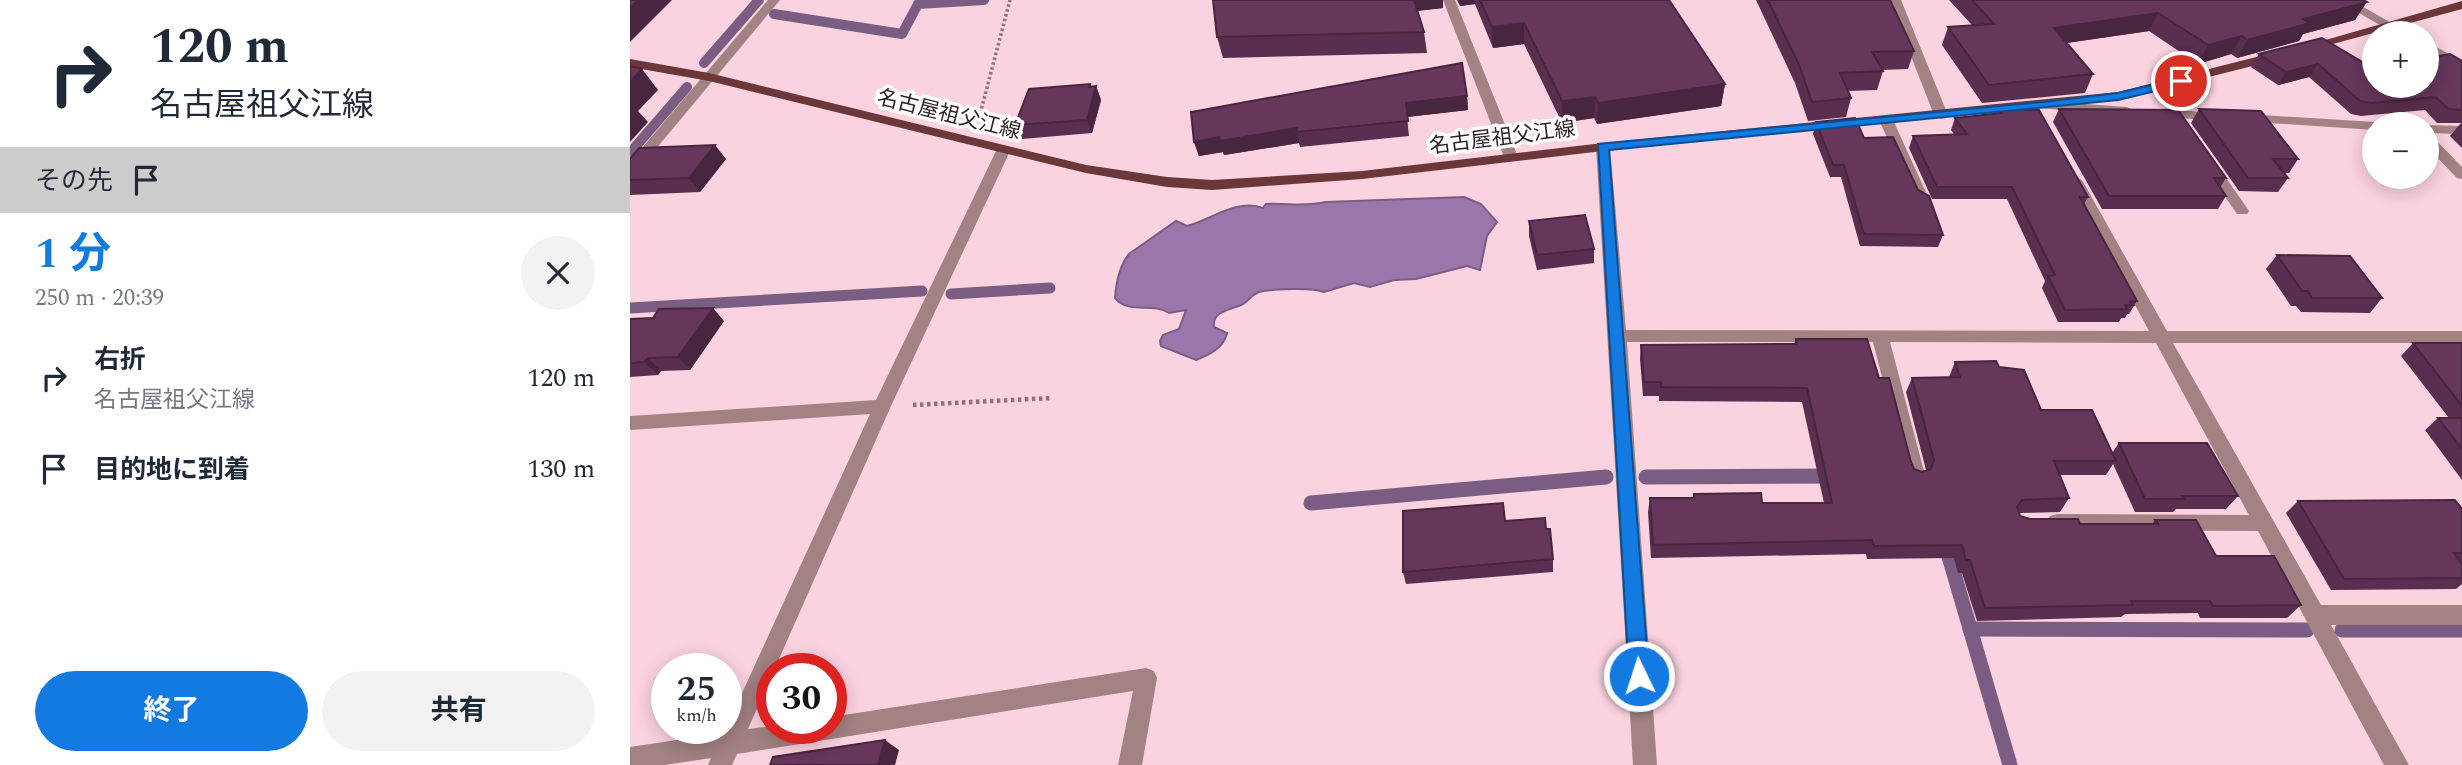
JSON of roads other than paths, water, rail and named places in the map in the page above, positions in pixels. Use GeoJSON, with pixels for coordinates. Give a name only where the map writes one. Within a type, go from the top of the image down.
{"type":"FeatureCollection","features":[{"type":"Feature","properties":{"kind":"main road","name":"名古屋祖父江線"},"geometry":{"type":"LineString","coordinates":[[2404,21],[2462,5]]}},
{"type":"Feature","properties":{"kind":"main road","name":"名古屋祖父江線"},"geometry":{"type":"LineString","coordinates":[[630,63],[709,77],[1086,169],[1167,182],[1212,185],[1362,175],[1603,146],[1941,115],[2040,110],[2118,96],[2362,32]]}},
{"type":"Feature","properties":{"kind":"street"},"geometry":{"type":"LineString","coordinates":[[630,170],[774,0]]}},
{"type":"Feature","properties":{"kind":"street"},"geometry":{"type":"LineString","coordinates":[[1448,0],[1511,157]]}},
{"type":"Feature","properties":{"kind":"street"},"geometry":{"type":"LineString","coordinates":[[1895,0],[1912,36],[1941,115]]}},
{"type":"Feature","properties":{"kind":"street"},"geometry":{"type":"LineString","coordinates":[[2342,0],[2381,21]]}},
{"type":"Feature","properties":{"kind":"street"},"geometry":{"type":"LineString","coordinates":[[2439,53],[2462,66]]}},
{"type":"Feature","properties":{"kind":"street"},"geometry":{"type":"LineString","coordinates":[[2040,110],[2142,112],[2179,120],[2362,126]]}},
{"type":"Feature","properties":{"kind":"street"},"geometry":{"type":"LineString","coordinates":[[1886,120],[1923,201]]}},
{"type":"Feature","properties":{"kind":"street"},"geometry":{"type":"LineString","coordinates":[[2439,129],[2462,130]]}},
{"type":"Feature","properties":{"kind":"street"},"geometry":{"type":"LineString","coordinates":[[1603,146],[1645,765]]}},
{"type":"Feature","properties":{"kind":"street"},"geometry":{"type":"LineString","coordinates":[[742,717],[881,406],[1004,149]]}},
{"type":"Feature","properties":{"kind":"street"},"geometry":{"type":"LineString","coordinates":[[2439,151],[2462,175]]}},
{"type":"Feature","properties":{"kind":"street"},"geometry":{"type":"LineString","coordinates":[[2205,157],[2242,211]]}},
{"type":"Feature","properties":{"kind":"street"},"geometry":{"type":"LineString","coordinates":[[2068,166],[2397,765]]}},
{"type":"Feature","properties":{"kind":"street"},"geometry":{"type":"LineString","coordinates":[[1617,336],[2462,337]]}},
{"type":"Feature","properties":{"kind":"street"},"geometry":{"type":"LineString","coordinates":[[1880,336],[1916,475]]}},
{"type":"Feature","properties":{"kind":"street"},"geometry":{"type":"LineString","coordinates":[[630,422],[881,406]]}},
{"type":"Feature","properties":{"kind":"street"},"geometry":{"type":"LineString","coordinates":[[2034,522],[2264,523]]}},
{"type":"Feature","properties":{"kind":"street"},"geometry":{"type":"LineString","coordinates":[[2315,615],[2462,615]]}},
{"type":"Feature","properties":{"kind":"street"},"geometry":{"type":"LineString","coordinates":[[847,725],[1146,678],[1130,765]]}},
{"type":"Feature","properties":{"kind":"street"},"geometry":{"type":"LineString","coordinates":[[630,760],[730,744]]}},
{"type":"Feature","properties":{"kind":"street"},"geometry":{"type":"LineString","coordinates":[[720,765],[730,744]]}},
{"type":"Feature","properties":{"kind":"waterway"},"geometry":{"type":"LineString","coordinates":[[704,63],[759,0]]}},
{"type":"Feature","properties":{"kind":"waterway"},"geometry":{"type":"LineString","coordinates":[[774,14],[902,34],[918,4],[984,0]]}},
{"type":"Feature","properties":{"kind":"waterway"},"geometry":{"type":"LineString","coordinates":[[630,153],[687,87]]}},
{"type":"Feature","properties":{"kind":"waterway"},"geometry":{"type":"LineString","coordinates":[[951,294],[1050,288]]}},
{"type":"Feature","properties":{"kind":"waterway"},"geometry":{"type":"LineString","coordinates":[[630,308],[922,291]]}},
{"type":"Feature","properties":{"kind":"waterway"},"geometry":{"type":"LineString","coordinates":[[1646,477],[1834,476]]}},
{"type":"Feature","properties":{"kind":"waterway"},"geometry":{"type":"LineString","coordinates":[[1311,503],[1606,477]]}},
{"type":"Feature","properties":{"kind":"waterway"},"geometry":{"type":"LineString","coordinates":[[1945,543],[1970,629]]}},
{"type":"Feature","properties":{"kind":"waterway"},"geometry":{"type":"LineString","coordinates":[[1970,629],[2307,630]]}},
{"type":"Feature","properties":{"kind":"waterway"},"geometry":{"type":"LineString","coordinates":[[1970,629],[2010,765]]}},
{"type":"Feature","properties":{"kind":"waterway"},"geometry":{"type":"LineString","coordinates":[[2342,630],[2462,630]]}}]}
